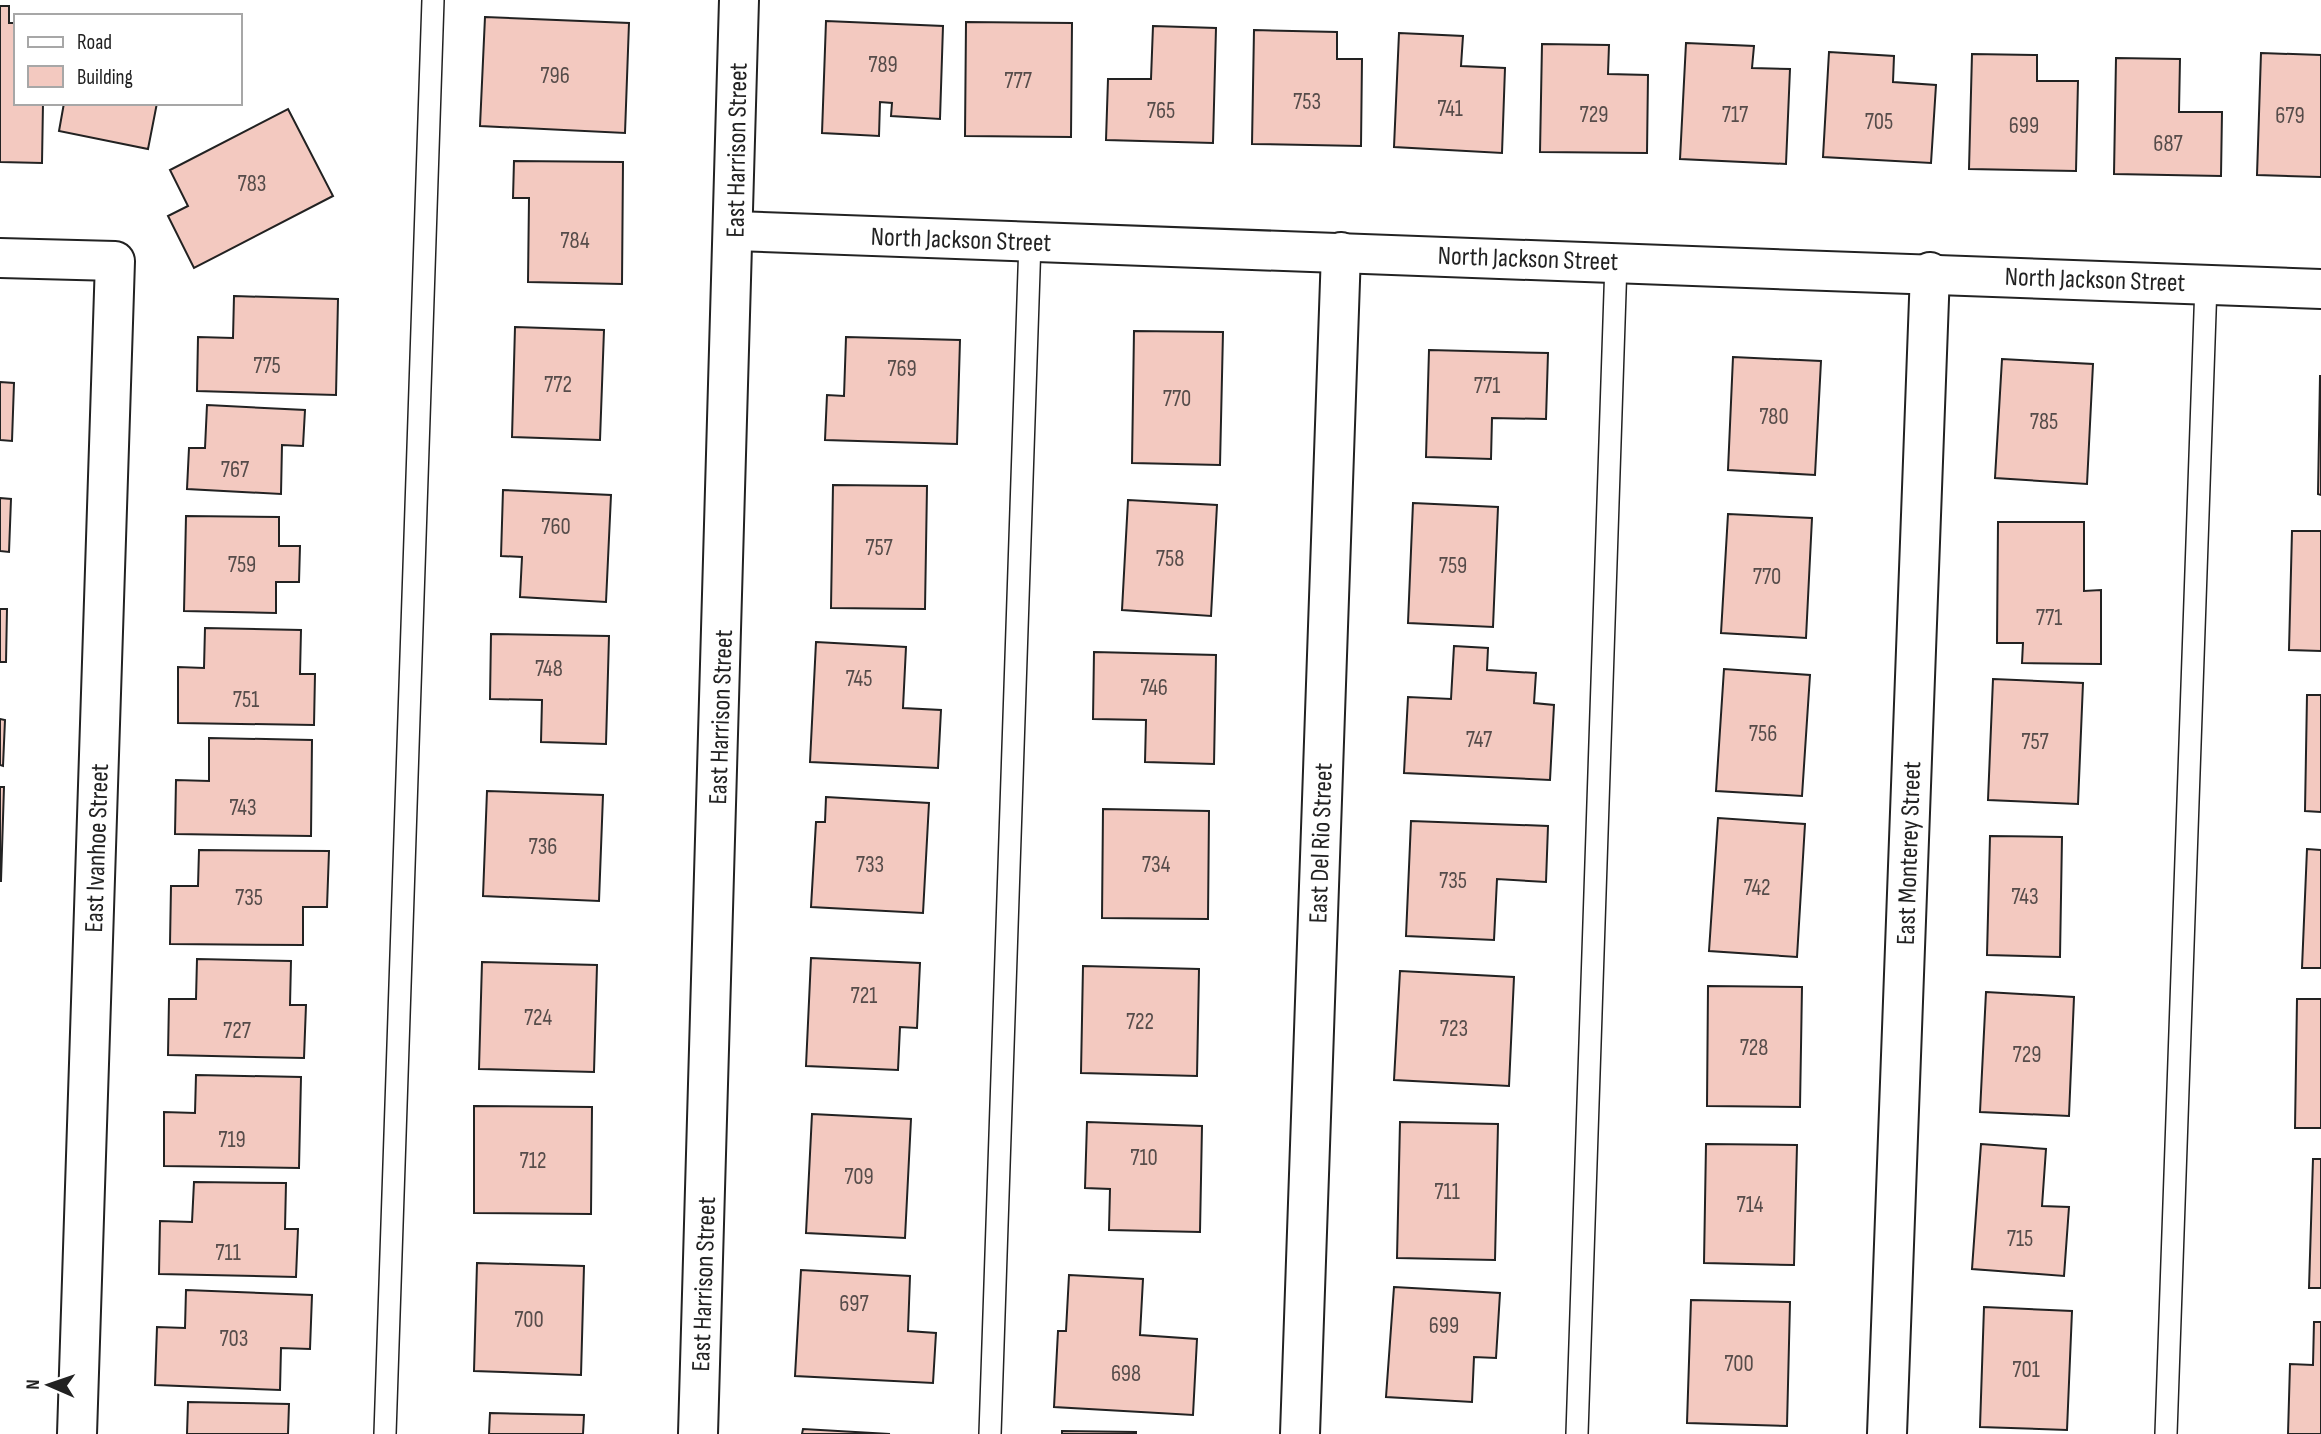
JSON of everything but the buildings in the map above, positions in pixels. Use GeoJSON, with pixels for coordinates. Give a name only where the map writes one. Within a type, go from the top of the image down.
{"type":"FeatureCollection","features":[{"type":"Feature","properties":{"kind":"street","name":"East Harrison Street"},"geometry":{"type":"LineString","coordinates":[[698,1434],[735,231],[739,0]]}},
{"type":"Feature","properties":{"kind":"street","name":"North Jackson Street"},"geometry":{"type":"LineString","coordinates":[[735,231],[1930,272],[2321,289]]}},
{"type":"Feature","properties":{"kind":"street","name":"East Del Rio Street"},"geometry":{"type":"LineString","coordinates":[[1300,1434],[1341,252]]}},
{"type":"Feature","properties":{"kind":"street","name":"East Ivanhoe Street"},"geometry":{"type":"LineString","coordinates":[[0,258],[115,261],[77,1434]]}},
{"type":"Feature","properties":{"kind":"street","name":"East Monterey Street"},"geometry":{"type":"LineString","coordinates":[[1886,1434],[1930,272]]}},
{"type":"Feature","properties":{"kind":"lane"},"geometry":{"type":"LineString","coordinates":[[385,1434],[433,0]]}},
{"type":"Feature","properties":{"kind":"lane"},"geometry":{"type":"LineString","coordinates":[[990,1434],[1030,241]]}},
{"type":"Feature","properties":{"kind":"lane"},"geometry":{"type":"LineString","coordinates":[[1577,1434],[1616,261]]}},
{"type":"Feature","properties":{"kind":"lane"},"geometry":{"type":"LineString","coordinates":[[2166,1434],[2206,284]]}}]}
